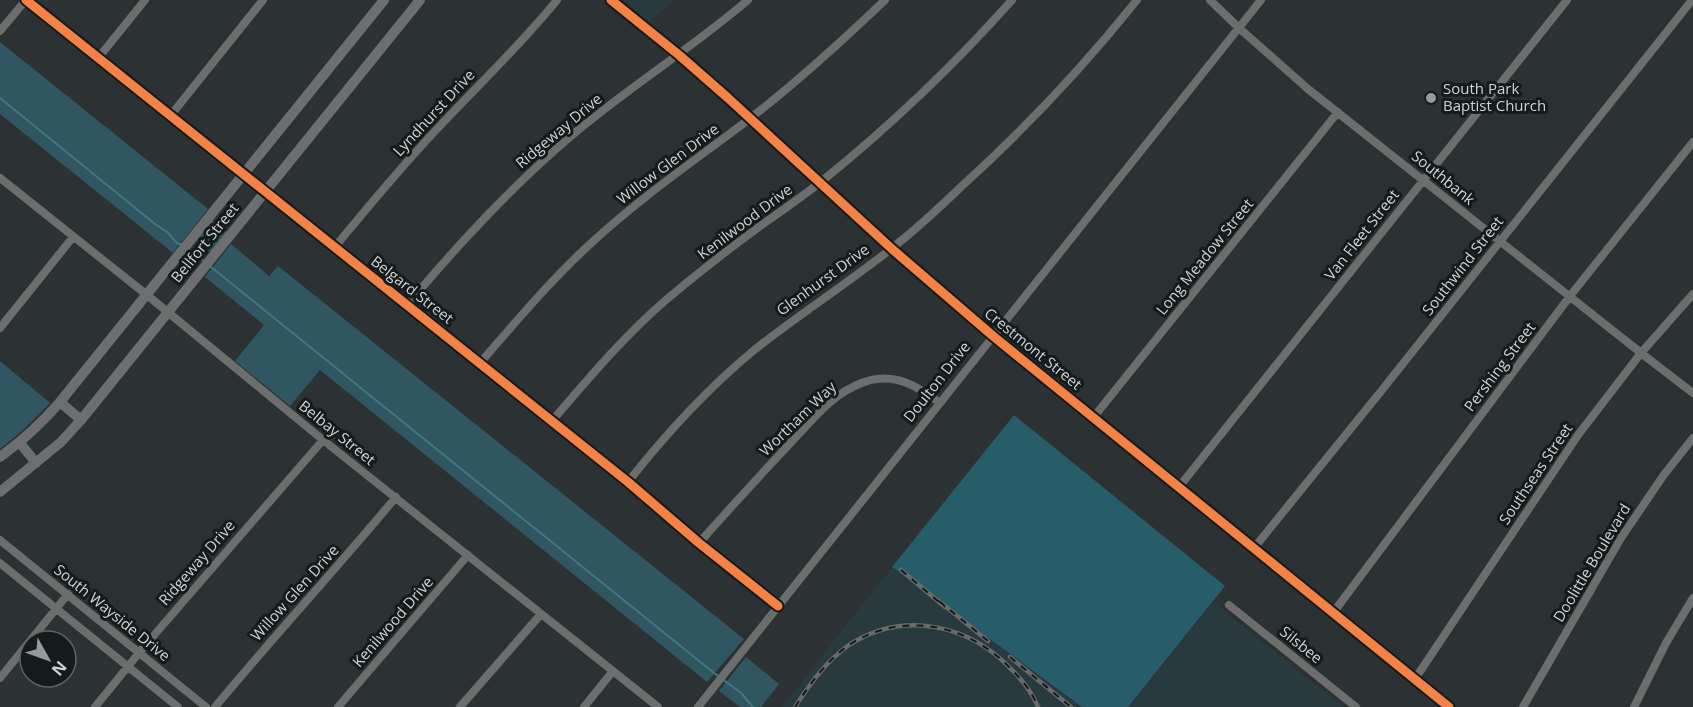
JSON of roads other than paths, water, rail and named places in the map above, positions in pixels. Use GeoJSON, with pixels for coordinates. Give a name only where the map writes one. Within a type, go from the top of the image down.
{"type":"FeatureCollection","features":[{"type":"Feature","properties":{"kind":"main road","name":"Bellfort Street"},"geometry":{"type":"LineString","coordinates":[[0,457],[20,443],[45,420],[384,0]]}},
{"type":"Feature","properties":{"kind":"main road","name":"Bellfort Street"},"geometry":{"type":"LineString","coordinates":[[0,492],[61,442],[81,420],[420,0]]}},
{"type":"Feature","properties":{"kind":"main road"},"geometry":{"type":"LineString","coordinates":[[60,402],[81,420]]}},
{"type":"Feature","properties":{"kind":"main road"},"geometry":{"type":"LineString","coordinates":[[20,443],[36,463]]}},
{"type":"Feature","properties":{"kind":"street"},"geometry":{"type":"LineString","coordinates":[[0,31],[26,0]]}},
{"type":"Feature","properties":{"kind":"street","name":"Belgard Street"},"geometry":{"type":"LineString","coordinates":[[26,0],[552,421],[778,606]]}},
{"type":"Feature","properties":{"kind":"street"},"geometry":{"type":"LineString","coordinates":[[99,57],[145,0]]}},
{"type":"Feature","properties":{"kind":"street"},"geometry":{"type":"LineString","coordinates":[[171,115],[263,0]]}},
{"type":"Feature","properties":{"kind":"street","name":"Lyndhurst Drive"},"geometry":{"type":"LineString","coordinates":[[334,248],[435,130],[511,52],[557,0]]}},
{"type":"Feature","properties":{"kind":"street","name":"Crestmont Street"},"geometry":{"type":"LineString","coordinates":[[611,0],[679,55],[892,249],[993,336],[1449,707]]}},
{"type":"Feature","properties":{"kind":"street","name":"Ridgeway Drive"},"geometry":{"type":"LineString","coordinates":[[407,305],[517,184],[579,129],[679,55],[748,0]]}},
{"type":"Feature","properties":{"kind":"street","name":"Willow Glen Drive"},"geometry":{"type":"LineString","coordinates":[[480,363],[536,298],[588,246],[664,181],[750,119],[885,0]]}},
{"type":"Feature","properties":{"kind":"street","name":"Kenilwood Drive"},"geometry":{"type":"LineString","coordinates":[[552,421],[606,359],[666,300],[734,245],[821,182],[914,101],[983,33],[1012,0]]}},
{"type":"Feature","properties":{"kind":"street","name":"Glenhurst Drive"},"geometry":{"type":"LineString","coordinates":[[627,482],[680,420],[730,372],[782,329],[892,249],[998,154],[1110,34],[1137,0]]}},
{"type":"Feature","properties":{"kind":"street","name":"Southbank"},"geometry":{"type":"LineString","coordinates":[[1210,0],[1308,89],[1693,393]]}},
{"type":"Feature","properties":{"kind":"street","name":"Doulton Drive"},"geometry":{"type":"LineString","coordinates":[[698,707],[1261,0]]}},
{"type":"Feature","properties":{"kind":"street","name":"Van Fleet Street"},"geometry":{"type":"LineString","coordinates":[[1179,487],[1567,0]]}},
{"type":"Feature","properties":{"kind":"street","name":"Southwind Street"},"geometry":{"type":"LineString","coordinates":[[1254,548],[1692,0]]}},
{"type":"Feature","properties":{"kind":"street","name":"Long Meadow Street"},"geometry":{"type":"LineString","coordinates":[[1093,418],[1338,112]]}},
{"type":"Feature","properties":{"kind":"street","name":"Pershing Street"},"geometry":{"type":"LineString","coordinates":[[1334,613],[1570,296],[1693,142]]}},
{"type":"Feature","properties":{"kind":"street","name":"Belbay Street"},"geometry":{"type":"LineString","coordinates":[[0,179],[658,707]]}},
{"type":"Feature","properties":{"kind":"street"},"geometry":{"type":"LineString","coordinates":[[0,328],[73,237]]}},
{"type":"Feature","properties":{"kind":"street","name":"Southseas Street"},"geometry":{"type":"LineString","coordinates":[[1415,679],[1578,435],[1641,353],[1693,294]]}},
{"type":"Feature","properties":{"kind":"street","name":"Wortham Way"},"geometry":{"type":"LineString","coordinates":[[699,543],[803,430],[846,390],[878,379],[907,382],[920,388],[940,403]]}},
{"type":"Feature","properties":{"kind":"street","name":"Doolittle Boulevard"},"geometry":{"type":"LineString","coordinates":[[1523,707],[1621,538],[1693,438]]}},
{"type":"Feature","properties":{"kind":"street","name":"Ridgeway Drive"},"geometry":{"type":"LineString","coordinates":[[95,707],[127,666],[323,440]]}},
{"type":"Feature","properties":{"kind":"street","name":"Willow Glen Drive"},"geometry":{"type":"LineString","coordinates":[[215,707],[396,497]]}},
{"type":"Feature","properties":{"kind":"street","name":"South Wayside Drive"},"geometry":{"type":"LineString","coordinates":[[0,540],[206,707]]}},
{"type":"Feature","properties":{"kind":"street","name":"Kenilwood Drive"},"geometry":{"type":"LineString","coordinates":[[338,707],[468,555]]}},
{"type":"Feature","properties":{"kind":"street","name":"South Wayside Drive"},"geometry":{"type":"LineString","coordinates":[[0,563],[178,707]]}},
{"type":"Feature","properties":{"kind":"street"},"geometry":{"type":"LineString","coordinates":[[40,629],[68,594]]}},
{"type":"Feature","properties":{"kind":"street"},"geometry":{"type":"LineString","coordinates":[[1634,707],[1666,643],[1693,598]]}},
{"type":"Feature","properties":{"kind":"street","name":"Silsbee"},"geometry":{"type":"LineString","coordinates":[[1229,605],[1356,707]]}},
{"type":"Feature","properties":{"kind":"street"},"geometry":{"type":"LineString","coordinates":[[460,707],[541,614]]}},
{"type":"Feature","properties":{"kind":"street"},"geometry":{"type":"LineString","coordinates":[[0,678],[18,656]]}},
{"type":"Feature","properties":{"kind":"street"},"geometry":{"type":"LineString","coordinates":[[584,707],[613,671]]}},
{"type":"Feature","properties":{"kind":"waterway"},"geometry":{"type":"LineString","coordinates":[[0,98],[167,232],[178,244],[183,244]]}},
{"type":"Feature","properties":{"kind":"waterway"},"geometry":{"type":"LineString","coordinates":[[187,248],[204,261]]}},
{"type":"Feature","properties":{"kind":"waterway"},"geometry":{"type":"LineString","coordinates":[[211,267],[741,693],[753,707]]}},
{"type":"Feature","properties":{"kind":"railway"},"geometry":{"type":"LineString","coordinates":[[901,570],[945,607]]}},
{"type":"Feature","properties":{"kind":"railway"},"geometry":{"type":"LineString","coordinates":[[939,601],[988,641]]}},
{"type":"Feature","properties":{"kind":"railway"},"geometry":{"type":"LineString","coordinates":[[795,707],[826,666],[849,645],[870,634],[913,625],[935,627],[956,633],[995,654],[1016,674],[1038,707]]}},
{"type":"Feature","properties":{"kind":"railway"},"geometry":{"type":"LineString","coordinates":[[1010,657],[1071,707]]}},
{"type":"Feature","properties":{"kind":"place","name":"South Park Baptist Church"},"geometry":{"type":"Point","coordinates":[1431,98]}}]}
